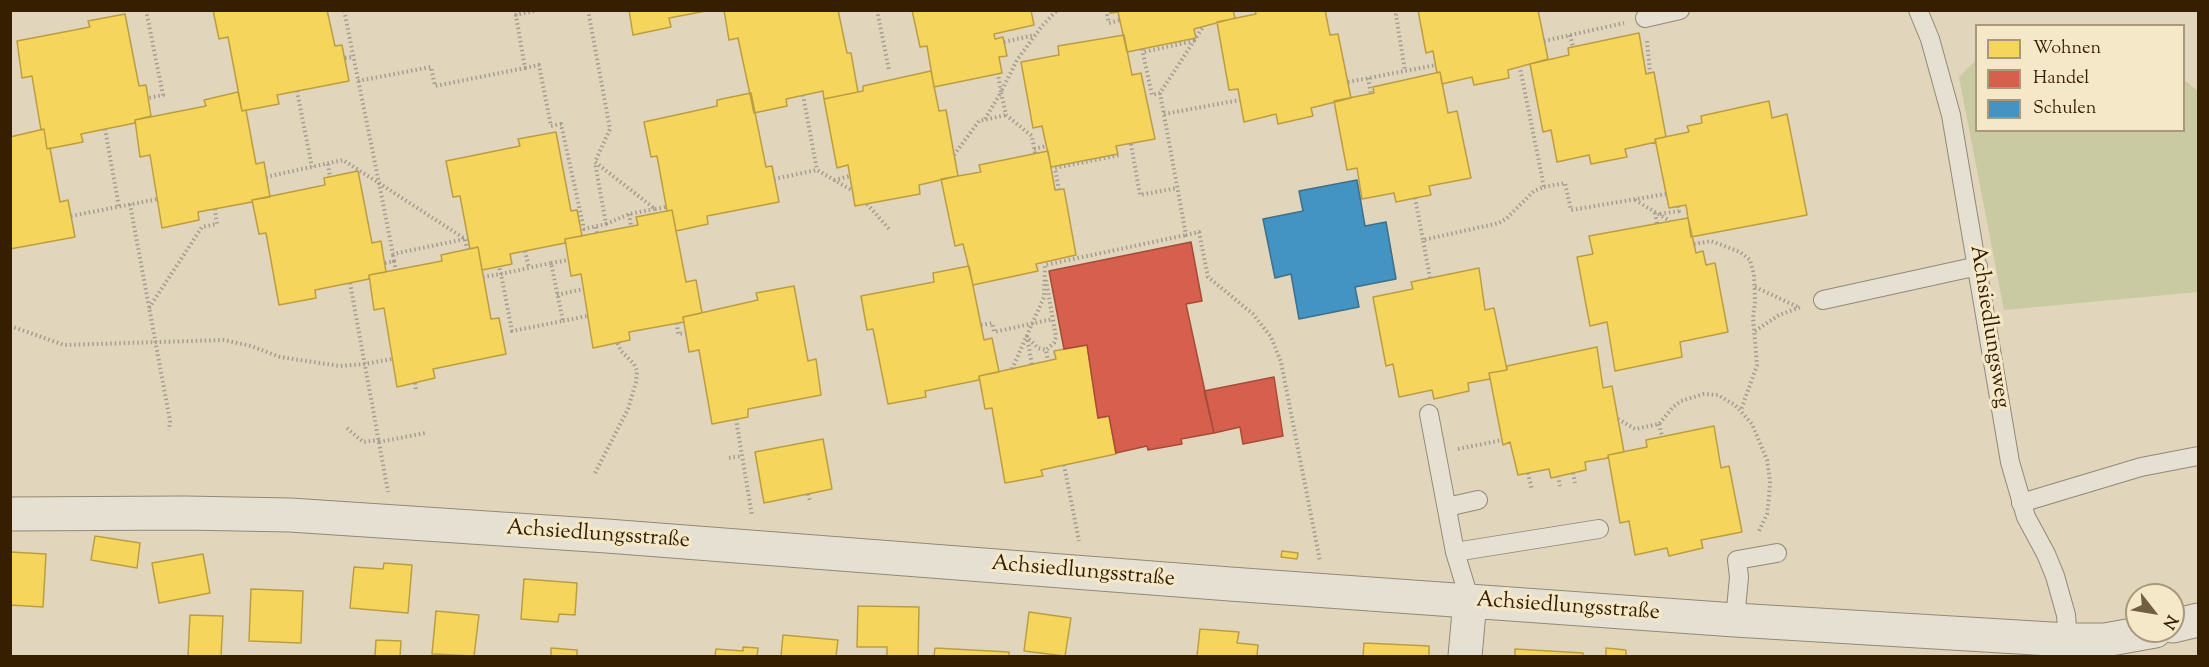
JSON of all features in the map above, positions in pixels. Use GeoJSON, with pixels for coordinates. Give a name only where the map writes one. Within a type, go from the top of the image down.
{"type":"FeatureCollection","features":[{"type":"Feature","properties":{"kind":"street","name":"Achsiedlungsstraße"},"geometry":{"type":"LineString","coordinates":[[10,514],[237,513],[394,522],[1735,620],[2068,640],[2105,640],[2125,636]]}},
{"type":"Feature","properties":{"kind":"street"},"geometry":{"type":"LineString","coordinates":[[1465,657],[1470,601]]}},
{"type":"Feature","properties":{"kind":"lane"},"geometry":{"type":"LineString","coordinates":[[1645,18],[1680,10]]}},
{"type":"Feature","properties":{"kind":"lane","name":"Achsiedlungsweg"},"geometry":{"type":"LineString","coordinates":[[1917,10],[1930,39],[1949,106],[2010,462],[2021,503],[2055,576],[2066,615],[2068,640]]}},
{"type":"Feature","properties":{"kind":"lane"},"geometry":{"type":"LineString","coordinates":[[1823,300],[1978,266]]}},
{"type":"Feature","properties":{"kind":"lane"},"geometry":{"type":"LineString","coordinates":[[1429,414],[1455,552],[1470,601]]}},
{"type":"Feature","properties":{"kind":"lane"},"geometry":{"type":"LineString","coordinates":[[2021,503],[2141,467],[2199,456]]}},
{"type":"Feature","properties":{"kind":"lane"},"geometry":{"type":"LineString","coordinates":[[1447,507],[1478,500]]}},
{"type":"Feature","properties":{"kind":"lane"},"geometry":{"type":"LineString","coordinates":[[1455,552],[1599,529]]}},
{"type":"Feature","properties":{"kind":"lane"},"geometry":{"type":"LineString","coordinates":[[1735,620],[1739,577],[1737,560],[1777,553]]}},
{"type":"Feature","properties":{"kind":"path"},"geometry":{"type":"LineString","coordinates":[[146,10],[163,95],[148,98]]}},
{"type":"Feature","properties":{"kind":"path"},"geometry":{"type":"LineString","coordinates":[[344,10],[396,270]]}},
{"type":"Feature","properties":{"kind":"path"},"geometry":{"type":"LineString","coordinates":[[525,68],[515,13],[539,10]]}},
{"type":"Feature","properties":{"kind":"path"},"geometry":{"type":"LineString","coordinates":[[588,10],[610,129],[595,162],[606,224]]}},
{"type":"Feature","properties":{"kind":"path"},"geometry":{"type":"LineString","coordinates":[[877,10],[889,70]]}},
{"type":"Feature","properties":{"kind":"path"},"geometry":{"type":"LineString","coordinates":[[985,119],[1017,60],[1057,10]]}},
{"type":"Feature","properties":{"kind":"path"},"geometry":{"type":"LineString","coordinates":[[1106,10],[1109,23],[1120,20]]}},
{"type":"Feature","properties":{"kind":"path"},"geometry":{"type":"LineString","coordinates":[[1399,10],[1396,15],[1405,71]]}},
{"type":"Feature","properties":{"kind":"path"},"geometry":{"type":"LineString","coordinates":[[1544,41],[1645,18],[1650,73]]}},
{"type":"Feature","properties":{"kind":"path"},"geometry":{"type":"LineString","coordinates":[[1194,40],[1143,50],[1152,95],[1160,93],[1203,27]]}},
{"type":"Feature","properties":{"kind":"path"},"geometry":{"type":"LineString","coordinates":[[1004,42],[1035,35]]}},
{"type":"Feature","properties":{"kind":"path"},"geometry":{"type":"LineString","coordinates":[[1570,35],[1572,47]]}},
{"type":"Feature","properties":{"kind":"path"},"geometry":{"type":"LineString","coordinates":[[345,58],[353,57]]}},
{"type":"Feature","properties":{"kind":"path"},"geometry":{"type":"LineString","coordinates":[[358,81],[431,68],[435,86],[539,65],[551,126],[561,124],[584,229],[606,224],[629,214],[666,207]]}},
{"type":"Feature","properties":{"kind":"path"},"geometry":{"type":"LineString","coordinates":[[1348,82],[1436,65]]}},
{"type":"Feature","properties":{"kind":"path"},"geometry":{"type":"LineString","coordinates":[[1520,68],[1544,187]]}},
{"type":"Feature","properties":{"kind":"path"},"geometry":{"type":"LineString","coordinates":[[998,74],[1006,115],[1032,136],[1035,151],[1046,146]]}},
{"type":"Feature","properties":{"kind":"path"},"geometry":{"type":"LineString","coordinates":[[1368,78],[1371,94]]}},
{"type":"Feature","properties":{"kind":"path"},"geometry":{"type":"LineString","coordinates":[[297,91],[312,167]]}},
{"type":"Feature","properties":{"kind":"path"},"geometry":{"type":"LineString","coordinates":[[1160,93],[1186,235]]}},
{"type":"Feature","properties":{"kind":"path"},"geometry":{"type":"LineString","coordinates":[[803,95],[817,170]]}},
{"type":"Feature","properties":{"kind":"path"},"geometry":{"type":"LineString","coordinates":[[1164,114],[1240,100]]}},
{"type":"Feature","properties":{"kind":"path"},"geometry":{"type":"LineString","coordinates":[[954,154],[979,121],[1006,115]]}},
{"type":"Feature","properties":{"kind":"path"},"geometry":{"type":"LineString","coordinates":[[105,129],[119,207]]}},
{"type":"Feature","properties":{"kind":"path"},"geometry":{"type":"LineString","coordinates":[[1131,144],[1140,195],[1177,188]]}},
{"type":"Feature","properties":{"kind":"path"},"geometry":{"type":"LineString","coordinates":[[1059,190],[1054,175],[1055,168],[1120,155]]}},
{"type":"Feature","properties":{"kind":"path"},"geometry":{"type":"LineString","coordinates":[[267,177],[343,160],[466,238]]}},
{"type":"Feature","properties":{"kind":"path"},"geometry":{"type":"LineString","coordinates":[[595,162],[655,209]]}},
{"type":"Feature","properties":{"kind":"path"},"geometry":{"type":"LineString","coordinates":[[328,164],[330,177]]}},
{"type":"Feature","properties":{"kind":"path"},"geometry":{"type":"LineString","coordinates":[[774,178],[817,170],[853,191]]}},
{"type":"Feature","properties":{"kind":"path"},"geometry":{"type":"LineString","coordinates":[[834,180],[850,176]]}},
{"type":"Feature","properties":{"kind":"path"},"geometry":{"type":"LineString","coordinates":[[1423,240],[1499,223],[1534,191],[1565,183],[1571,210],[1666,195]]}},
{"type":"Feature","properties":{"kind":"path"},"geometry":{"type":"LineString","coordinates":[[1415,198],[1430,278]]}},
{"type":"Feature","properties":{"kind":"path"},"geometry":{"type":"LineString","coordinates":[[71,216],[158,199]]}},
{"type":"Feature","properties":{"kind":"path"},"geometry":{"type":"LineString","coordinates":[[1635,200],[1670,222]]}},
{"type":"Feature","properties":{"kind":"path"},"geometry":{"type":"LineString","coordinates":[[130,204],[170,421],[169,430]]}},
{"type":"Feature","properties":{"kind":"path"},"geometry":{"type":"LineString","coordinates":[[867,204],[889,229]]}},
{"type":"Feature","properties":{"kind":"path"},"geometry":{"type":"LineString","coordinates":[[1657,213],[1678,210],[1678,207]]}},
{"type":"Feature","properties":{"kind":"path"},"geometry":{"type":"LineString","coordinates":[[149,308],[202,227],[217,224],[214,209]]}},
{"type":"Feature","properties":{"kind":"path"},"geometry":{"type":"LineString","coordinates":[[1657,213],[1657,224]]}},
{"type":"Feature","properties":{"kind":"path"},"geometry":{"type":"LineString","coordinates":[[629,214],[631,226]]}},
{"type":"Feature","properties":{"kind":"path"},"geometry":{"type":"LineString","coordinates":[[612,221],[614,229]]}},
{"type":"Feature","properties":{"kind":"path"},"geometry":{"type":"LineString","coordinates":[[596,226],[597,233]]}},
{"type":"Feature","properties":{"kind":"path"},"geometry":{"type":"LineString","coordinates":[[1012,369],[1044,297],[1045,266],[1199,232],[1208,277],[1253,314],[1264,326],[1276,348],[1285,374],[1326,591]]}},
{"type":"Feature","properties":{"kind":"path"},"geometry":{"type":"LineString","coordinates":[[466,238],[467,250]]}},
{"type":"Feature","properties":{"kind":"path"},"geometry":{"type":"LineString","coordinates":[[393,254],[466,238]]}},
{"type":"Feature","properties":{"kind":"path"},"geometry":{"type":"LineString","coordinates":[[1694,244],[1711,241],[1740,252],[1750,260],[1755,287],[1756,365],[1741,410]]}},
{"type":"Feature","properties":{"kind":"path"},"geometry":{"type":"LineString","coordinates":[[525,251],[529,268]]}},
{"type":"Feature","properties":{"kind":"path"},"geometry":{"type":"LineString","coordinates":[[483,277],[568,260]]}},
{"type":"Feature","properties":{"kind":"path"},"geometry":{"type":"LineString","coordinates":[[385,263],[394,261]]}},
{"type":"Feature","properties":{"kind":"path"},"geometry":{"type":"LineString","coordinates":[[551,263],[563,321]]}},
{"type":"Feature","properties":{"kind":"path"},"geometry":{"type":"LineString","coordinates":[[499,267],[512,331],[587,316]]}},
{"type":"Feature","properties":{"kind":"path"},"geometry":{"type":"LineString","coordinates":[[1045,271],[1056,337],[1054,343],[1046,350]]}},
{"type":"Feature","properties":{"kind":"path"},"geometry":{"type":"LineString","coordinates":[[350,283],[394,522]]}},
{"type":"Feature","properties":{"kind":"path"},"geometry":{"type":"LineString","coordinates":[[1755,287],[1798,307]]}},
{"type":"Feature","properties":{"kind":"path"},"geometry":{"type":"LineString","coordinates":[[557,295],[583,289]]}},
{"type":"Feature","properties":{"kind":"path"},"geometry":{"type":"LineString","coordinates":[[1754,332],[1779,315],[1823,300]]}},
{"type":"Feature","properties":{"kind":"path"},"geometry":{"type":"LineString","coordinates":[[981,325],[992,323],[994,332],[1053,320]]}},
{"type":"Feature","properties":{"kind":"path"},"geometry":{"type":"LineString","coordinates":[[677,323],[678,334],[686,333]]}},
{"type":"Feature","properties":{"kind":"path"},"geometry":{"type":"LineString","coordinates":[[10,326],[64,345],[224,340],[251,346],[280,357],[340,366],[392,359]]}},
{"type":"Feature","properties":{"kind":"path"},"geometry":{"type":"LineString","coordinates":[[1027,336],[1038,348],[1046,350]]}},
{"type":"Feature","properties":{"kind":"path"},"geometry":{"type":"LineString","coordinates":[[1027,336],[1032,364]]}},
{"type":"Feature","properties":{"kind":"path"},"geometry":{"type":"LineString","coordinates":[[595,473],[628,409],[638,371],[621,351],[617,342]]}},
{"type":"Feature","properties":{"kind":"path"},"geometry":{"type":"LineString","coordinates":[[1046,350],[1048,361]]}},
{"type":"Feature","properties":{"kind":"path"},"geometry":{"type":"LineString","coordinates":[[415,383],[416,390]]}},
{"type":"Feature","properties":{"kind":"path"},"geometry":{"type":"LineString","coordinates":[[1618,419],[1635,429],[1659,424],[1673,407],[1695,395],[1718,395],[1741,410],[1752,424],[1760,440],[1767,460],[1770,481],[1764,522],[1737,560]]}},
{"type":"Feature","properties":{"kind":"path"},"geometry":{"type":"LineString","coordinates":[[736,419],[757,548]]}},
{"type":"Feature","properties":{"kind":"path"},"geometry":{"type":"LineString","coordinates":[[1659,424],[1662,436]]}},
{"type":"Feature","properties":{"kind":"path"},"geometry":{"type":"LineString","coordinates":[[347,428],[363,442],[424,433]]}},
{"type":"Feature","properties":{"kind":"path"},"geometry":{"type":"LineString","coordinates":[[1437,453],[1502,440]]}},
{"type":"Feature","properties":{"kind":"path"},"geometry":{"type":"LineString","coordinates":[[729,458],[742,456]]}},
{"type":"Feature","properties":{"kind":"path"},"geometry":{"type":"LineString","coordinates":[[1064,465],[1086,573]]}},
{"type":"Feature","properties":{"kind":"path"},"geometry":{"type":"LineString","coordinates":[[1528,473],[1532,490]]}},
{"type":"Feature","properties":{"kind":"path"},"geometry":{"type":"LineString","coordinates":[[1573,473],[1575,483]]}},
{"type":"Feature","properties":{"kind":"path"},"geometry":{"type":"LineString","coordinates":[[1558,476],[1560,486]]}},
{"type":"Feature","properties":{"kind":"path"},"geometry":{"type":"LineString","coordinates":[[808,494],[810,501]]}},
{"type":"Feature","properties":{"kind":"green space"},"geometry":{"type":"Polygon","coordinates":[[[1975,61],[1975,132],[2185,132],[2185,81],[2198,91],[2198,292],[2004,310],[1959,77],[1975,61]]]}},
{"type":"Feature","properties":{"kind":"building: Wohnen"},"geometry":{"type":"Polygon","coordinates":[[[213,10],[327,10],[335,46],[342,45],[349,81],[277,95],[279,104],[242,111],[228,37],[219,39],[213,10]]]}},
{"type":"Feature","properties":{"kind":"building: Wohnen"},"geometry":{"type":"Polygon","coordinates":[[[629,10],[711,10],[669,18],[671,27],[633,35],[629,10]]]}},
{"type":"Feature","properties":{"kind":"building: Wohnen"},"geometry":{"type":"Polygon","coordinates":[[[724,10],[838,10],[847,53],[851,53],[858,92],[824,99],[823,91],[786,99],[787,106],[754,113],[738,38],[729,40],[724,10]]]}},
{"type":"Feature","properties":{"kind":"building: Wohnen"},"geometry":{"type":"Polygon","coordinates":[[[912,10],[1031,10],[1034,25],[994,34],[995,39],[1003,37],[1007,56],[999,57],[1002,73],[934,87],[927,46],[920,47],[912,10]]]}},
{"type":"Feature","properties":{"kind":"building: Wohnen"},"geometry":{"type":"Polygon","coordinates":[[[1110,10],[1233,10],[1235,18],[1194,29],[1196,38],[1127,52],[1118,12],[1110,13],[1110,10]]]}},
{"type":"Feature","properties":{"kind":"building: Wohnen"},"geometry":{"type":"Polygon","coordinates":[[[1255,10],[1325,10],[1330,35],[1338,34],[1351,98],[1311,108],[1313,116],[1278,124],[1276,114],[1244,122],[1238,89],[1229,90],[1217,22],[1256,14],[1255,10]]]}},
{"type":"Feature","properties":{"kind":"building: Wohnen"},"geometry":{"type":"Polygon","coordinates":[[[1418,10],[1538,10],[1548,59],[1508,70],[1509,78],[1474,85],[1472,77],[1442,84],[1440,72],[1437,73],[1433,51],[1426,53],[1418,10]]]}},
{"type":"Feature","properties":{"kind":"building: Wohnen"},"geometry":{"type":"Polygon","coordinates":[[[125,14],[139,86],[146,85],[151,116],[135,120],[135,123],[81,134],[83,142],[47,149],[44,129],[41,130],[32,76],[22,78],[17,41],[90,27],[88,21],[125,14]]]}},
{"type":"Feature","properties":{"kind":"building: Wohnen"},"geometry":{"type":"Polygon","coordinates":[[[1639,33],[1646,74],[1654,72],[1666,137],[1655,139],[1656,142],[1625,149],[1627,157],[1591,164],[1589,155],[1557,162],[1551,130],[1543,132],[1530,64],[1569,55],[1568,48],[1639,33]]]}},
{"type":"Feature","properties":{"kind":"building: Wohnen"},"geometry":{"type":"Polygon","coordinates":[[[1124,35],[1132,75],[1141,73],[1155,139],[1116,146],[1118,154],[1051,167],[1042,126],[1033,128],[1021,62],[1059,55],[1058,46],[1124,35]]]}},
{"type":"Feature","properties":{"kind":"building: Wohnen"},"geometry":{"type":"Polygon","coordinates":[[[931,71],[939,111],[946,110],[958,176],[919,185],[920,194],[855,206],[848,165],[837,168],[824,99],[863,91],[863,86],[931,71]]]}},
{"type":"Feature","properties":{"kind":"building: Wohnen"},"geometry":{"type":"Polygon","coordinates":[[[1440,72],[1448,113],[1457,111],[1471,178],[1429,186],[1431,195],[1396,202],[1394,193],[1362,199],[1357,168],[1347,170],[1334,101],[1374,93],[1373,87],[1440,72]]]}},
{"type":"Feature","properties":{"kind":"building: Wohnen"},"geometry":{"type":"Polygon","coordinates":[[[238,92],[242,111],[246,110],[256,164],[264,162],[270,197],[198,212],[199,220],[162,228],[150,155],[140,157],[135,120],[206,106],[204,100],[238,92]]]}},
{"type":"Feature","properties":{"kind":"building: Wohnen"},"geometry":{"type":"Polygon","coordinates":[[[751,93],[766,167],[772,166],[779,202],[707,216],[708,224],[676,231],[672,210],[667,211],[657,156],[651,157],[644,122],[717,106],[717,100],[751,93]]]}},
{"type":"Feature","properties":{"kind":"building: Wohnen"},"geometry":{"type":"Polygon","coordinates":[[[1769,101],[1772,118],[1787,114],[1807,215],[1691,237],[1686,205],[1669,208],[1655,139],[1689,132],[1687,126],[1702,123],[1701,116],[1769,101]]]}},
{"type":"Feature","properties":{"kind":"building: Wohnen"},"geometry":{"type":"Polygon","coordinates":[[[44,129],[60,202],[68,200],[75,237],[10,249],[10,137],[44,129]]]}},
{"type":"Feature","properties":{"kind":"building: Wohnen"},"geometry":{"type":"Polygon","coordinates":[[[556,132],[571,211],[577,210],[582,236],[565,239],[565,243],[510,254],[512,264],[482,270],[478,247],[470,249],[460,196],[453,197],[446,161],[520,146],[518,139],[556,132]]]}},
{"type":"Feature","properties":{"kind":"building: Wohnen"},"geometry":{"type":"Polygon","coordinates":[[[1048,151],[1055,190],[1064,189],[1076,255],[1036,264],[1038,271],[973,285],[963,244],[955,246],[941,179],[981,172],[979,165],[1048,151]]]}},
{"type":"Feature","properties":{"kind":"building: Wohnen"},"geometry":{"type":"Polygon","coordinates":[[[358,171],[372,243],[381,241],[386,272],[369,275],[369,279],[315,290],[316,298],[279,305],[266,233],[259,234],[252,200],[325,185],[324,178],[358,171]]]}},
{"type":"Feature","properties":{"kind":"building: Wohnen"},"geometry":{"type":"Polygon","coordinates":[[[672,210],[686,282],[696,280],[702,313],[683,317],[684,322],[629,332],[630,340],[593,348],[581,274],[571,276],[565,239],[638,225],[636,217],[672,210]]]}},
{"type":"Feature","properties":{"kind":"building: Wohnen"},"geometry":{"type":"Polygon","coordinates":[[[1688,218],[1696,253],[1703,251],[1706,265],[1715,263],[1728,332],[1680,342],[1682,357],[1615,371],[1607,322],[1590,326],[1577,257],[1593,254],[1589,236],[1688,218]]]}},
{"type":"Feature","properties":{"kind":"building: Wohnen"},"geometry":{"type":"Polygon","coordinates":[[[478,247],[491,319],[499,318],[506,354],[433,369],[435,378],[397,387],[384,308],[374,310],[369,275],[442,261],[441,255],[478,247]]]}},
{"type":"Feature","properties":{"kind":"building: Wohnen"},"geometry":{"type":"Polygon","coordinates":[[[969,266],[984,340],[992,338],[999,372],[979,376],[979,380],[925,391],[926,397],[888,404],[873,329],[867,330],[861,296],[934,282],[933,273],[969,266]]]}},
{"type":"Feature","properties":{"kind":"building: Wohnen"},"geometry":{"type":"Polygon","coordinates":[[[1479,268],[1485,310],[1494,308],[1507,370],[1489,373],[1490,379],[1468,383],[1469,391],[1434,399],[1432,390],[1399,397],[1393,364],[1386,366],[1373,297],[1413,289],[1411,282],[1479,268]]]}},
{"type":"Feature","properties":{"kind":"building: Wohnen"},"geometry":{"type":"Polygon","coordinates":[[[794,286],[808,361],[816,359],[821,395],[748,409],[748,417],[712,424],[699,350],[689,352],[683,317],[758,300],[756,293],[794,286]]]}},
{"type":"Feature","properties":{"kind":"building: Wohnen"},"geometry":{"type":"Polygon","coordinates":[[[1087,345],[1098,418],[1109,416],[1116,454],[1041,470],[1043,476],[1005,483],[992,408],[985,409],[979,376],[1056,359],[1054,351],[1087,345]]]}},
{"type":"Feature","properties":{"kind":"building: Wohnen"},"geometry":{"type":"Polygon","coordinates":[[[1597,347],[1603,388],[1612,386],[1624,452],[1608,455],[1608,458],[1585,462],[1586,470],[1551,478],[1549,469],[1518,475],[1510,442],[1503,445],[1489,373],[1507,370],[1507,366],[1597,347]]]}},
{"type":"Feature","properties":{"kind":"building: Wohnen"},"geometry":{"type":"Polygon","coordinates":[[[1714,426],[1721,468],[1729,466],[1742,532],[1701,540],[1703,548],[1669,556],[1667,548],[1635,555],[1629,521],[1620,523],[1608,455],[1647,447],[1646,440],[1714,426]]]}},
{"type":"Feature","properties":{"kind":"building: Wohnen"},"geometry":{"type":"Polygon","coordinates":[[[823,439],[832,489],[764,503],[755,452],[823,439]]]}},
{"type":"Feature","properties":{"kind":"building: Wohnen"},"geometry":{"type":"Polygon","coordinates":[[[95,536],[140,543],[137,568],[91,560],[95,536]]]}},
{"type":"Feature","properties":{"kind":"building: Wohnen"},"geometry":{"type":"Polygon","coordinates":[[[1282,551],[1298,553],[1297,559],[1281,557],[1282,551]]]}},
{"type":"Feature","properties":{"kind":"building: Wohnen"},"geometry":{"type":"Polygon","coordinates":[[[10,552],[46,554],[43,607],[10,605],[10,552]]]}},
{"type":"Feature","properties":{"kind":"building: Wohnen"},"geometry":{"type":"Polygon","coordinates":[[[203,554],[210,593],[159,603],[152,563],[203,554]]]}},
{"type":"Feature","properties":{"kind":"building: Wohnen"},"geometry":{"type":"Polygon","coordinates":[[[384,563],[412,565],[408,613],[350,608],[354,567],[383,569],[384,563]]]}},
{"type":"Feature","properties":{"kind":"building: Wohnen"},"geometry":{"type":"Polygon","coordinates":[[[524,579],[577,583],[575,615],[559,614],[558,622],[521,619],[524,579]]]}},
{"type":"Feature","properties":{"kind":"building: Wohnen"},"geometry":{"type":"Polygon","coordinates":[[[251,589],[303,591],[301,643],[249,641],[251,589]]]}},
{"type":"Feature","properties":{"kind":"building: Wohnen"},"geometry":{"type":"Polygon","coordinates":[[[858,606],[919,607],[918,656],[887,656],[887,647],[857,647],[858,606]]]}},
{"type":"Feature","properties":{"kind":"building: Wohnen"},"geometry":{"type":"Polygon","coordinates":[[[436,611],[479,615],[474,656],[432,654],[436,611]]]}},
{"type":"Feature","properties":{"kind":"building: Wohnen"},"geometry":{"type":"Polygon","coordinates":[[[1029,612],[1071,618],[1065,656],[1024,651],[1029,612]]]}},
{"type":"Feature","properties":{"kind":"building: Wohnen"},"geometry":{"type":"Polygon","coordinates":[[[190,615],[223,616],[221,656],[188,656],[190,615]]]}},
{"type":"Feature","properties":{"kind":"building: Wohnen"},"geometry":{"type":"Polygon","coordinates":[[[1200,629],[1239,632],[1237,643],[1258,645],[1257,656],[1197,656],[1200,629]]]}},
{"type":"Feature","properties":{"kind":"building: Wohnen"},"geometry":{"type":"Polygon","coordinates":[[[783,635],[838,640],[836,656],[781,656],[783,635]]]}},
{"type":"Feature","properties":{"kind":"building: Wohnen"},"geometry":{"type":"Polygon","coordinates":[[[376,640],[401,641],[400,656],[375,656],[376,640]]]}},
{"type":"Feature","properties":{"kind":"building: Wohnen"},"geometry":{"type":"Polygon","coordinates":[[[1364,643],[1429,646],[1429,656],[1363,656],[1364,643]]]}},
{"type":"Feature","properties":{"kind":"building: Wohnen"},"geometry":{"type":"Polygon","coordinates":[[[743,647],[758,648],[757,656],[715,656],[716,649],[743,651],[743,647]]]}},
{"type":"Feature","properties":{"kind":"building: Wohnen"},"geometry":{"type":"Polygon","coordinates":[[[551,648],[577,650],[577,656],[551,656],[551,648]]]}},
{"type":"Feature","properties":{"kind":"building: Wohnen"},"geometry":{"type":"Polygon","coordinates":[[[935,648],[1009,652],[1009,656],[934,656],[935,648]]]}},
{"type":"Feature","properties":{"kind":"building: Wohnen"},"geometry":{"type":"Polygon","coordinates":[[[1606,648],[1626,650],[1626,656],[1606,656],[1606,648]]]}},
{"type":"Feature","properties":{"kind":"building: Wohnen"},"geometry":{"type":"Polygon","coordinates":[[[1515,649],[1583,653],[1583,656],[1515,656],[1515,649]]]}},
{"type":"Feature","properties":{"kind":"building: Handel"},"geometry":{"type":"Polygon","coordinates":[[[1191,242],[1202,301],[1186,304],[1214,433],[1181,439],[1182,444],[1148,450],[1147,446],[1116,453],[1109,416],[1098,418],[1087,345],[1064,349],[1049,271],[1191,242]]]}},
{"type":"Feature","properties":{"kind":"building: Handel"},"geometry":{"type":"Polygon","coordinates":[[[1274,377],[1283,436],[1243,444],[1240,427],[1214,433],[1204,391],[1274,377]]]}},
{"type":"Feature","properties":{"kind":"building: Schulen"},"geometry":{"type":"Polygon","coordinates":[[[1357,180],[1365,226],[1386,222],[1396,279],[1355,287],[1359,307],[1299,319],[1291,274],[1275,278],[1263,219],[1303,211],[1299,191],[1357,180]]]}}]}
